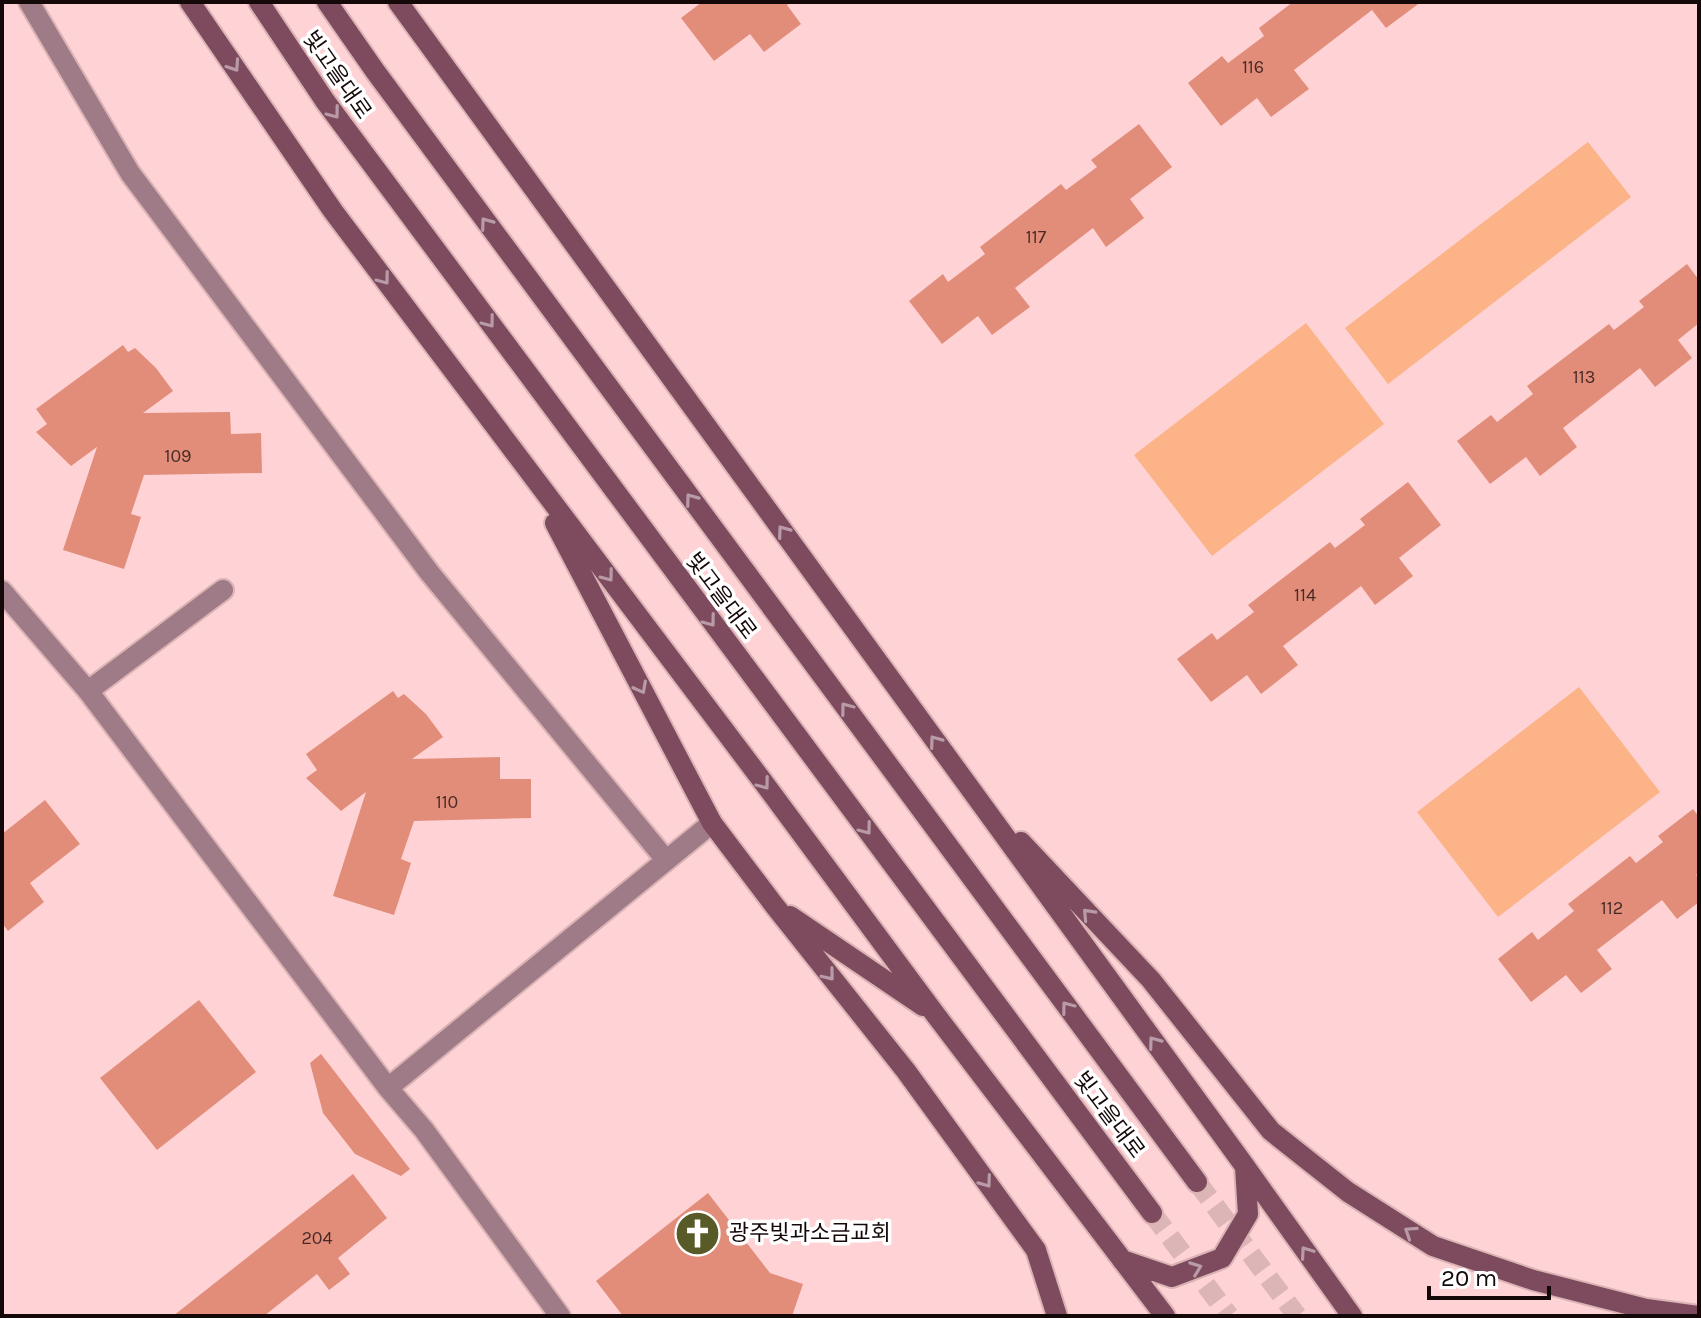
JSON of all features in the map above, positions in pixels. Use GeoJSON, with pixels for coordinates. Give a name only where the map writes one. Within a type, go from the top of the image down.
{"type":"FeatureCollection","features":[{"type":"Feature","properties":{"kind":"main road"},"geometry":{"type":"LineString","coordinates":[[190,2],[333,211],[1165,1316]]}},
{"type":"Feature","properties":{"kind":"main road","name":"빛고을대로"},"geometry":{"type":"LineString","coordinates":[[259,2],[325,101],[1152,1213]]}},
{"type":"Feature","properties":{"kind":"main road","name":"빛고을대로"},"geometry":{"type":"LineString","coordinates":[[327,2],[412,122],[1197,1182]]}},
{"type":"Feature","properties":{"kind":"main road"},"geometry":{"type":"LineString","coordinates":[[398,2],[1352,1316]]}},
{"type":"Feature","properties":{"kind":"main road"},"geometry":{"type":"LineString","coordinates":[[528,470],[712,823],[906,1071],[1036,1250],[1057,1316]]}},
{"type":"Feature","properties":{"kind":"main road"},"geometry":{"type":"LineString","coordinates":[[962,779],[1151,980],[1271,1131],[1348,1192],[1433,1246],[1533,1280],[1646,1309],[1698,1316]]}},
{"type":"Feature","properties":{"kind":"main road"},"geometry":{"type":"LineString","coordinates":[[774,905],[935,1014]]}},
{"type":"Feature","properties":{"kind":"main road"},"geometry":{"type":"LineString","coordinates":[[1122,1260],[1172,1277],[1222,1258],[1248,1214],[1244,1165]]}},
{"type":"Feature","properties":{"kind":"street"},"geometry":{"type":"LineString","coordinates":[[29,2],[130,173],[429,572],[666,860]]}},
{"type":"Feature","properties":{"kind":"street"},"geometry":{"type":"LineString","coordinates":[[88,691],[223,590]]}},
{"type":"Feature","properties":{"kind":"street"},"geometry":{"type":"LineString","coordinates":[[2,591],[88,691],[388,1088],[424,1130],[560,1316]]}},
{"type":"Feature","properties":{"kind":"street"},"geometry":{"type":"LineString","coordinates":[[388,1088],[712,823]]}},
{"type":"Feature","properties":{"kind":"shaded area"},"geometry":{"type":"Polygon","coordinates":[[[1588,142],[1631,197],[1388,384],[1345,328],[1588,142]]]}},
{"type":"Feature","properties":{"kind":"shaded area"},"geometry":{"type":"Polygon","coordinates":[[[1306,323],[1384,424],[1212,556],[1134,455],[1306,323]]]}},
{"type":"Feature","properties":{"kind":"shaded area"},"geometry":{"type":"Polygon","coordinates":[[[1579,687],[1660,792],[1498,917],[1417,812],[1579,687]]]}},
{"type":"Feature","properties":{"kind":"building"},"geometry":{"type":"Polygon","coordinates":[[[702,2],[791,2],[787,5],[801,24],[764,52],[750,34],[714,61],[681,18],[702,2]]]}},
{"type":"Feature","properties":{"kind":"building"},"geometry":{"type":"Polygon","coordinates":[[[1293,2],[1421,2],[1386,28],[1372,10],[1294,70],[1309,89],[1271,117],[1257,98],[1221,126],[1188,83],[1222,56],[1228,63],[1264,36],[1259,28],[1293,2]]]}},
{"type":"Feature","properties":{"kind":"building"},"geometry":{"type":"Polygon","coordinates":[[[1139,124],[1172,167],[1130,199],[1144,218],[1106,247],[1093,228],[1015,288],[1030,307],[992,335],[978,316],[942,344],[909,301],[943,274],[948,282],[985,254],[980,247],[1061,184],[1066,190],[1097,167],[1091,160],[1139,124]]]}},
{"type":"Feature","properties":{"kind":"building"},"geometry":{"type":"Polygon","coordinates":[[[1687,264],[1699,280],[1699,323],[1678,340],[1692,358],[1655,387],[1640,368],[1563,428],[1577,447],[1540,476],[1526,457],[1490,484],[1457,441],[1491,415],[1497,422],[1533,394],[1527,386],[1609,324],[1614,330],[1644,307],[1639,301],[1687,264]]]}},
{"type":"Feature","properties":{"kind":"building"},"geometry":{"type":"Polygon","coordinates":[[[123,345],[128,352],[135,348],[156,368],[173,391],[143,413],[230,412],[231,434],[261,433],[262,473],[144,475],[131,514],[141,517],[124,569],[63,550],[97,447],[71,466],[36,432],[47,424],[36,409],[123,345]]]}},
{"type":"Feature","properties":{"kind":"building"},"geometry":{"type":"Polygon","coordinates":[[[1408,482],[1441,525],[1399,558],[1413,576],[1375,605],[1361,586],[1283,646],[1298,665],[1261,694],[1247,675],[1211,702],[1177,659],[1212,633],[1217,640],[1254,612],[1248,605],[1330,542],[1335,548],[1365,525],[1360,519],[1408,482]]]}},
{"type":"Feature","properties":{"kind":"building"},"geometry":{"type":"Polygon","coordinates":[[[393,691],[398,698],[404,694],[426,714],[443,737],[412,759],[500,757],[500,779],[531,779],[531,818],[414,821],[401,859],[411,863],[394,915],[333,896],[366,792],[341,811],[306,778],[317,770],[306,754],[393,691]]]}},
{"type":"Feature","properties":{"kind":"building"},"geometry":{"type":"Polygon","coordinates":[[[45,800],[80,844],[30,883],[44,902],[8,931],[2,923],[2,834],[45,800]]]}},
{"type":"Feature","properties":{"kind":"building"},"geometry":{"type":"Polygon","coordinates":[[[1693,809],[1699,817],[1699,873],[1696,875],[1699,879],[1699,902],[1677,919],[1662,900],[1597,950],[1612,969],[1581,993],[1566,975],[1531,1002],[1498,959],[1532,932],[1538,940],[1574,911],[1568,904],[1630,856],[1636,863],[1663,842],[1658,836],[1693,809]]]}},
{"type":"Feature","properties":{"kind":"building"},"geometry":{"type":"Polygon","coordinates":[[[199,1000],[256,1072],[157,1150],[100,1078],[199,1000]]]}},
{"type":"Feature","properties":{"kind":"building"},"geometry":{"type":"Polygon","coordinates":[[[321,1054],[410,1169],[401,1176],[355,1154],[323,1113],[310,1063],[321,1054]]]}},
{"type":"Feature","properties":{"kind":"building"},"geometry":{"type":"Polygon","coordinates":[[[353,1174],[387,1218],[338,1258],[350,1274],[329,1290],[317,1274],[264,1316],[173,1316],[353,1174]]]}},
{"type":"Feature","properties":{"kind":"building","name":"광주빛과소금교회"},"geometry":{"type":"Polygon","coordinates":[[[708,1193],[770,1273],[803,1284],[792,1316],[623,1316],[596,1281],[708,1193]]]}},
{"type":"Feature","properties":{"kind":"tunnel"},"geometry":{"type":"LineString","coordinates":[[1197,1182],[1297,1316]]}},
{"type":"Feature","properties":{"kind":"tunnel"},"geometry":{"type":"LineString","coordinates":[[1152,1213],[1229,1316]]}},
{"type":"Feature","properties":{"kind":"place","name":"광주빛과소금교회"},"geometry":{"type":"Point","coordinates":[698,1233]}}]}
